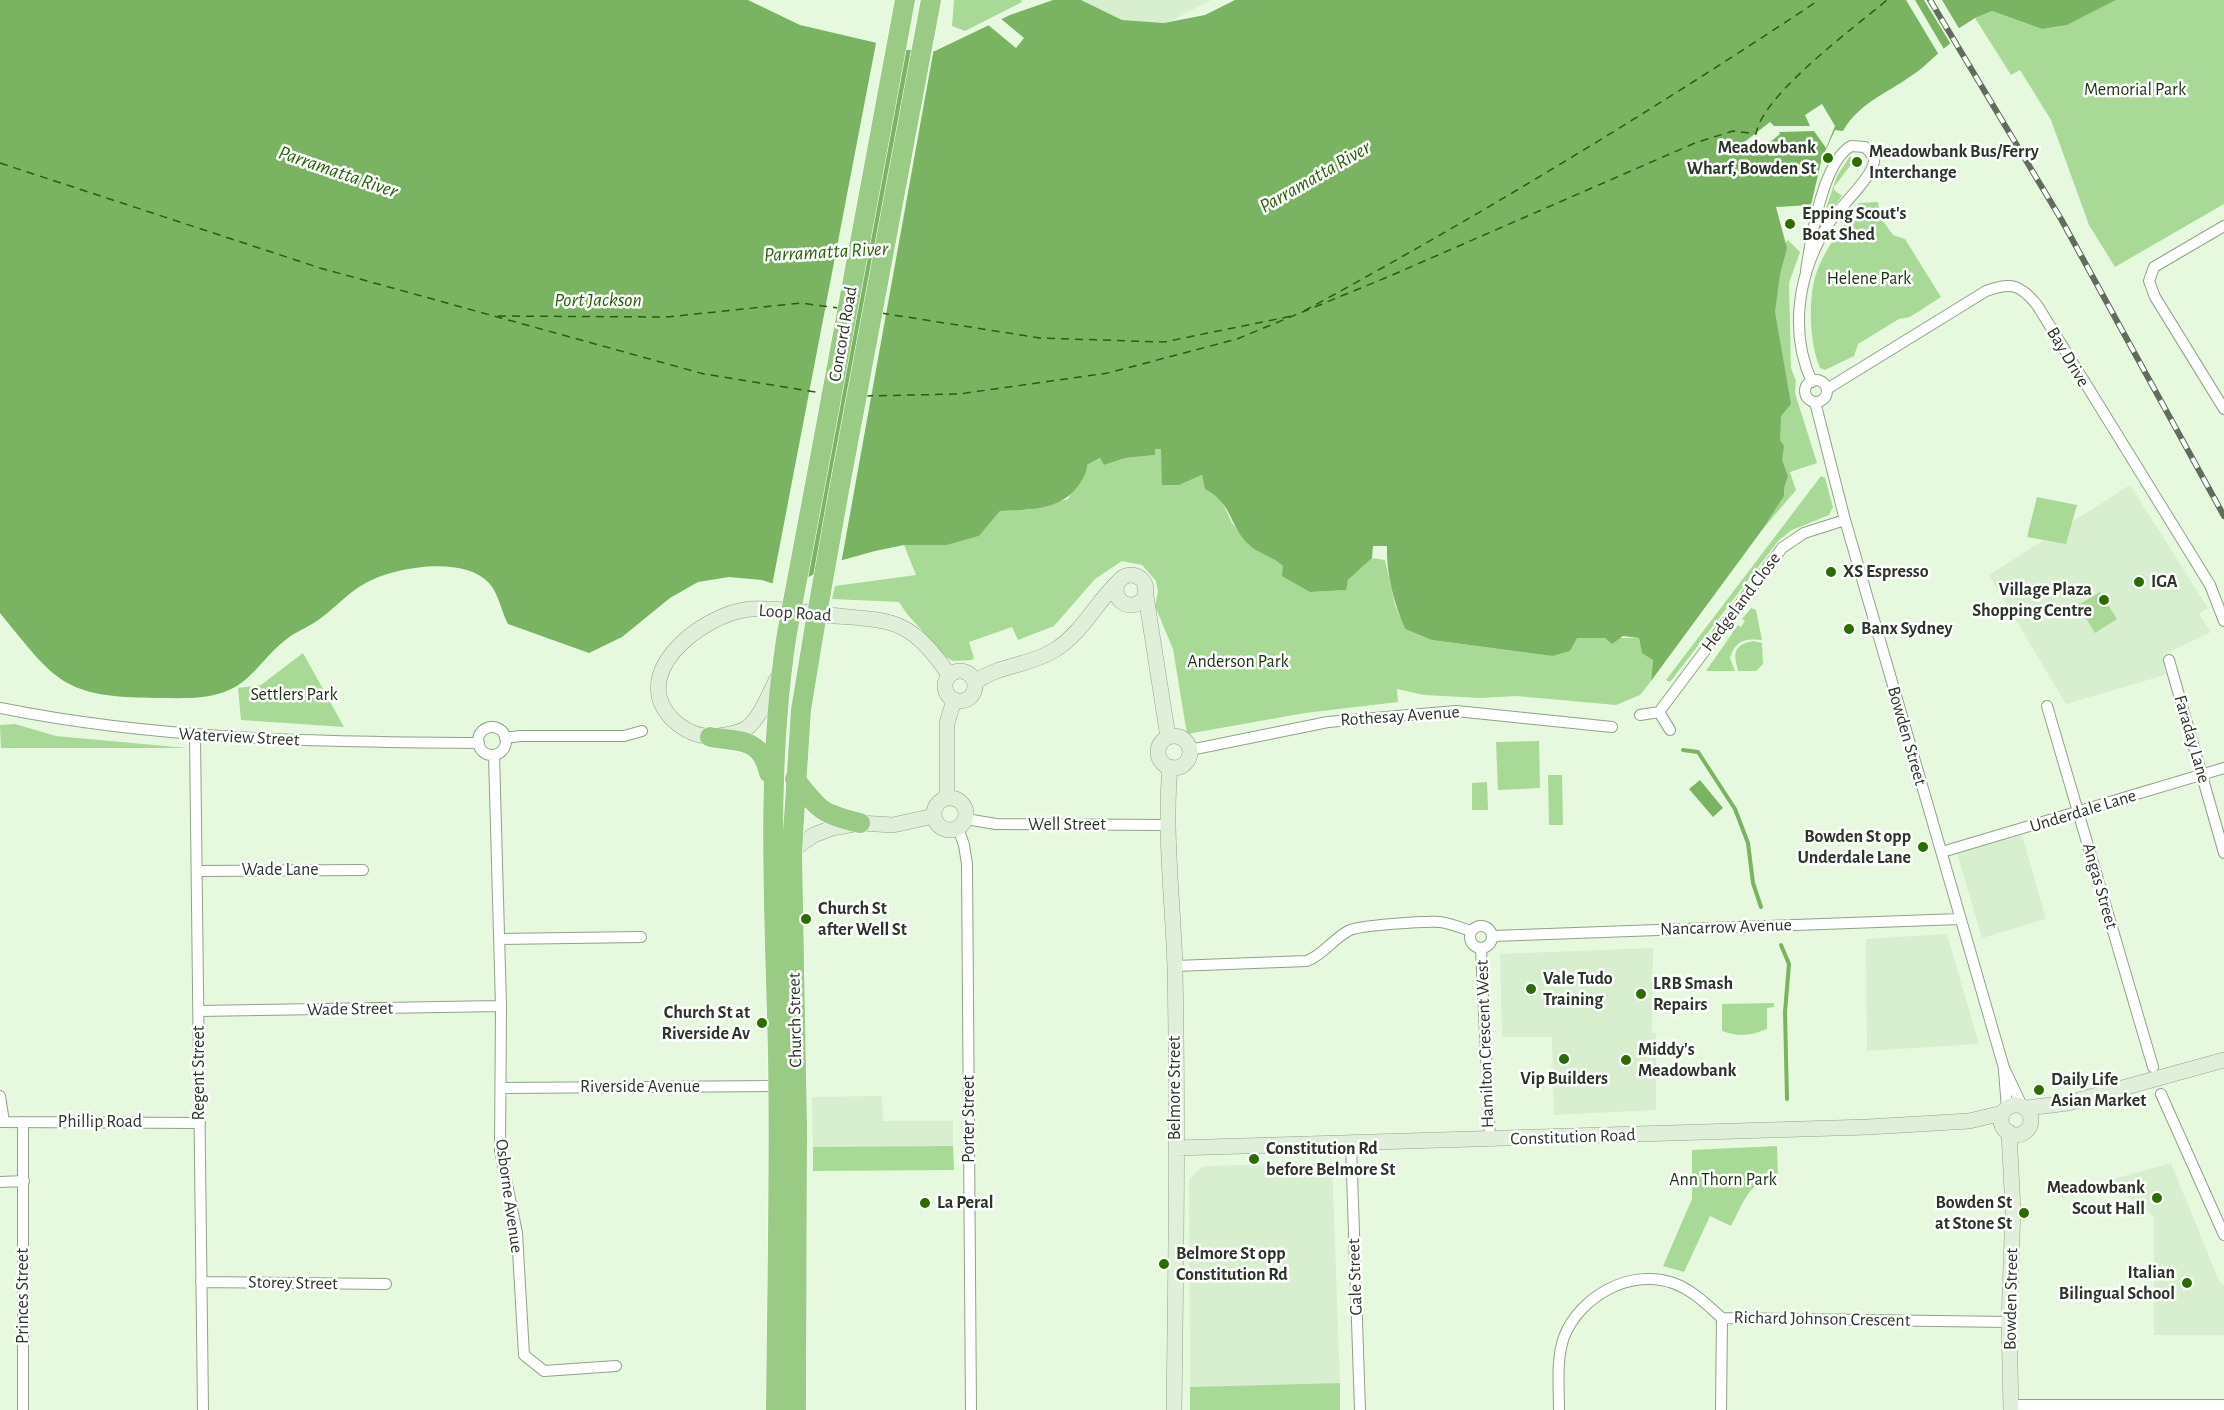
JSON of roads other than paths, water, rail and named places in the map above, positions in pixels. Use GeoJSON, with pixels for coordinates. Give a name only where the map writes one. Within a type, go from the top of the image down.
{"type":"FeatureCollection","features":[{"type":"Feature","properties":{"kind":"highway","name":"Concord Road"},"geometry":{"type":"LineString","coordinates":[[814,631],[931,0]]}},
{"type":"Feature","properties":{"kind":"highway","name":"Concord Road"},"geometry":{"type":"LineString","coordinates":[[787,633],[903,9]]}},
{"type":"Feature","properties":{"kind":"highway","name":"Church Street"},"geometry":{"type":"LineString","coordinates":[[796,1410],[796,1125],[792,850],[801,710],[814,631]]}},
{"type":"Feature","properties":{"kind":"highway","name":"Church Street"},"geometry":{"type":"LineString","coordinates":[[776,1410],[778,1086],[772,785],[774,734],[787,633]]}},
{"type":"Feature","properties":{"kind":"highway"},"geometry":{"type":"LineString","coordinates":[[710,737],[758,748],[765,757],[772,785]]}},
{"type":"Feature","properties":{"kind":"highway"},"geometry":{"type":"LineString","coordinates":[[795,779],[822,812],[860,823]]}},
{"type":"Feature","properties":{"kind":"main road"},"geometry":{"type":"LineString","coordinates":[[975,682],[1000,668],[1052,652],[1074,634],[1120,580],[1129,576],[1138,578],[1145,590],[1168,737]]}},
{"type":"Feature","properties":{"kind":"main road"},"geometry":{"type":"LineString","coordinates":[[1120,580],[1116,593],[1151,630]]}},
{"type":"Feature","properties":{"kind":"main road"},"geometry":{"type":"LineString","coordinates":[[1093,613],[1113,604],[1127,604],[1142,599],[1145,590]]}},
{"type":"Feature","properties":{"kind":"main road","name":"Loop Road"},"geometry":{"type":"LineString","coordinates":[[710,737],[685,729],[665,710],[660,692],[662,672],[672,652],[690,635],[711,621],[739,612],[756,609],[804,612],[897,624],[920,637],[950,675]]}},
{"type":"Feature","properties":{"kind":"main road"},"geometry":{"type":"LineString","coordinates":[[710,737],[740,732],[750,725],[781,671]]}},
{"type":"Feature","properties":{"kind":"main road"},"geometry":{"type":"LineString","coordinates":[[964,671],[975,682],[975,692],[969,699],[954,700],[946,693],[945,686],[950,675],[964,671]]}},
{"type":"Feature","properties":{"kind":"main road"},"geometry":{"type":"LineString","coordinates":[[947,798],[947,723],[954,700]]}},
{"type":"Feature","properties":{"kind":"main road"},"geometry":{"type":"LineString","coordinates":[[1168,737],[1182,738],[1190,750],[1184,764],[1170,767],[1162,762],[1158,753],[1160,744],[1168,737]]}},
{"type":"Feature","properties":{"kind":"main road","name":"Belmore Street"},"geometry":{"type":"LineString","coordinates":[[1170,767],[1168,825],[1175,966],[1174,1410]]}},
{"type":"Feature","properties":{"kind":"main road"},"geometry":{"type":"LineString","coordinates":[[947,798],[962,803],[962,824],[943,829],[934,816],[937,805],[947,798]]}},
{"type":"Feature","properties":{"kind":"main road"},"geometry":{"type":"LineString","coordinates":[[792,850],[824,830],[860,823],[893,825],[934,816]]}},
{"type":"Feature","properties":{"kind":"main road","name":"Constitution Road"},"geometry":{"type":"LineString","coordinates":[[1176,1148],[1868,1127],[2016,1118],[2224,1060]]}},
{"type":"Feature","properties":{"kind":"main road","name":"Bowden Street"},"geometry":{"type":"LineString","coordinates":[[2011,1407],[2009,1322],[2016,1118]]}},
{"type":"Feature","properties":{"kind":"street"},"geometry":{"type":"LineString","coordinates":[[1806,271],[1829,223],[1871,172],[1875,161],[1869,150],[1856,145],[1843,152],[1834,163],[1815,226],[1806,271],[1800,307],[1799,337],[1805,366],[1812,382]]}},
{"type":"Feature","properties":{"kind":"street"},"geometry":{"type":"LineString","coordinates":[[2224,226],[2151,270],[2149,280],[2151,291],[2224,409]]}},
{"type":"Feature","properties":{"kind":"street","name":"Bay Drive"},"geometry":{"type":"LineString","coordinates":[[1827,389],[1986,291],[2005,284],[2021,290],[2037,305],[2210,585],[2224,621]]}},
{"type":"Feature","properties":{"kind":"street"},"geometry":{"type":"LineString","coordinates":[[1820,381],[1827,389],[1823,400],[1815,402],[1806,394],[1807,386],[1812,382],[1820,381]]}},
{"type":"Feature","properties":{"kind":"street","name":"Bowden Street"},"geometry":{"type":"LineString","coordinates":[[1815,402],[1845,520],[2004,1068],[2016,1118]]}},
{"type":"Feature","properties":{"kind":"street","name":"Hedgeland Close"},"geometry":{"type":"LineString","coordinates":[[1659,712],[1782,548],[1804,533],[1845,520]]}},
{"type":"Feature","properties":{"kind":"street","name":"Faraday Lane"},"geometry":{"type":"LineString","coordinates":[[2169,660],[2224,853]]}},
{"type":"Feature","properties":{"kind":"street","name":"Angas Street"},"geometry":{"type":"LineString","coordinates":[[2047,706],[2153,1066]]}},
{"type":"Feature","properties":{"kind":"street","name":"Waterview Street"},"geometry":{"type":"LineString","coordinates":[[0,708],[66,722],[195,736],[479,744]]}},
{"type":"Feature","properties":{"kind":"street","name":"Rothesay Avenue"},"geometry":{"type":"LineString","coordinates":[[1190,750],[1329,722],[1456,711],[1612,727]]}},
{"type":"Feature","properties":{"kind":"street"},"geometry":{"type":"LineString","coordinates":[[1640,715],[1659,712],[1670,730]]}},
{"type":"Feature","properties":{"kind":"street"},"geometry":{"type":"LineString","coordinates":[[487,727],[495,728],[505,738],[504,750],[494,755],[487,753],[479,744],[480,731],[487,727]]}},
{"type":"Feature","properties":{"kind":"street"},"geometry":{"type":"LineString","coordinates":[[505,738],[624,735],[642,731]]}},
{"type":"Feature","properties":{"kind":"street","name":"Regent Street"},"geometry":{"type":"LineString","coordinates":[[195,736],[202,1410]]}},
{"type":"Feature","properties":{"kind":"street","name":"Osborne Avenue"},"geometry":{"type":"LineString","coordinates":[[494,755],[501,1006],[500,1150],[517,1233],[524,1355],[544,1371],[616,1366]]}},
{"type":"Feature","properties":{"kind":"street","name":"Underdale Lane"},"geometry":{"type":"LineString","coordinates":[[1942,852],[2224,768]]}},
{"type":"Feature","properties":{"kind":"street","name":"Well Street"},"geometry":{"type":"LineString","coordinates":[[962,824],[1168,825]]}},
{"type":"Feature","properties":{"kind":"street","name":"Porter Street"},"geometry":{"type":"LineString","coordinates":[[962,824],[967,864],[971,1410]]}},
{"type":"Feature","properties":{"kind":"street","name":"Wade Lane"},"geometry":{"type":"LineString","coordinates":[[198,871],[363,870]]}},
{"type":"Feature","properties":{"kind":"street","name":"Nancarrow Avenue"},"geometry":{"type":"LineString","coordinates":[[1493,936],[1960,919]]}},
{"type":"Feature","properties":{"kind":"street"},"geometry":{"type":"LineString","coordinates":[[1175,966],[1307,961],[1322,955],[1335,940],[1350,929],[1365,927],[1441,922],[1471,931],[1484,926],[1493,936],[1490,945],[1481,949],[1471,943],[1471,931]]}},
{"type":"Feature","properties":{"kind":"street"},"geometry":{"type":"LineString","coordinates":[[499,939],[641,937]]}},
{"type":"Feature","properties":{"kind":"street","name":"Hamilton Crescent West"},"geometry":{"type":"LineString","coordinates":[[1481,949],[1490,1140]]}},
{"type":"Feature","properties":{"kind":"street","name":"Wade Street"},"geometry":{"type":"LineString","coordinates":[[199,1011],[501,1006]]}},
{"type":"Feature","properties":{"kind":"street","name":"Riverside Avenue"},"geometry":{"type":"LineString","coordinates":[[501,1088],[778,1086]]}},
{"type":"Feature","properties":{"kind":"street"},"geometry":{"type":"LineString","coordinates":[[2161,1094],[2224,1235]]}},
{"type":"Feature","properties":{"kind":"street"},"geometry":{"type":"LineString","coordinates":[[0,1096],[2,1122]]}},
{"type":"Feature","properties":{"kind":"street","name":"Phillip Road"},"geometry":{"type":"LineString","coordinates":[[2,1122],[200,1123]]}},
{"type":"Feature","properties":{"kind":"street","name":"Princes Street"},"geometry":{"type":"LineString","coordinates":[[23,1122],[23,1410]]}},
{"type":"Feature","properties":{"kind":"street","name":"Gale Street"},"geometry":{"type":"LineString","coordinates":[[1351,1144],[1359,1410]]}},
{"type":"Feature","properties":{"kind":"street"},"geometry":{"type":"LineString","coordinates":[[0,1182],[24,1181]]}},
{"type":"Feature","properties":{"kind":"street","name":"Richard Johnson Crescent"},"geometry":{"type":"LineString","coordinates":[[1559,1410],[1560,1351],[1564,1337],[1579,1313],[1601,1294],[1627,1282],[1657,1280],[1686,1289],[1722,1318],[2009,1322]]}},
{"type":"Feature","properties":{"kind":"street","name":"Storey Street"},"geometry":{"type":"LineString","coordinates":[[201,1282],[386,1284]]}},
{"type":"Feature","properties":{"kind":"street"},"geometry":{"type":"LineString","coordinates":[[1720,1410],[1722,1318]]}},
{"type":"Feature","properties":{"kind":"street"},"geometry":{"type":"LineString","coordinates":[[2011,1407],[2224,1405]]}},
{"type":"Feature","properties":{"kind":"water","name":"Port Jackson"},"geometry":{"type":"Polygon","coordinates":[[[0,0],[748,0],[800,25],[907,50],[935,51],[1010,15],[1053,0],[1081,0],[1122,20],[1164,23],[1205,15],[1235,0],[2116,0],[2067,25],[2042,29],[1992,11],[1975,18],[1947,36],[1951,43],[1921,69],[1865,106],[1849,121],[1843,131],[1835,130],[1822,158],[1811,205],[1776,207],[1787,248],[1780,274],[1775,312],[1791,404],[1781,416],[1780,440],[1784,446],[1782,460],[1788,476],[1784,496],[1762,530],[1651,681],[1653,660],[1642,653],[1639,638],[1623,636],[1612,644],[1605,638],[1577,638],[1570,651],[1552,656],[1432,640],[1405,629],[1392,588],[1387,546],[1373,546],[1372,558],[1348,580],[1346,590],[1310,592],[1282,576],[1283,566],[1247,543],[1220,500],[1205,489],[1202,475],[1179,485],[1162,485],[1161,449],[1155,449],[1155,455],[1125,458],[1104,465],[1100,458],[1087,465],[1078,486],[1063,500],[1043,507],[1000,511],[979,536],[947,545],[904,545],[875,551],[839,561],[799,582],[777,585],[762,580],[729,577],[698,582],[670,598],[622,637],[589,653],[508,624],[492,587],[477,574],[446,567],[409,569],[392,573],[364,584],[321,618],[287,638],[237,686],[212,695],[175,698],[126,697],[81,689],[65,681],[35,656],[0,613],[0,0]]]}},
{"type":"Feature","properties":{"kind":"water"},"geometry":{"type":"Polygon","coordinates":[[[1700,780],[1723,808],[1713,817],[1689,789],[1700,780]]]}},
{"type":"Feature","properties":{"kind":"waterway"},"geometry":{"type":"LineString","coordinates":[[1683,750],[1698,752],[1735,809],[1748,843],[1753,883],[1761,907]]}},
{"type":"Feature","properties":{"kind":"waterway"},"geometry":{"type":"LineString","coordinates":[[1781,945],[1789,964],[1785,1012],[1787,1099]]}},
{"type":"Feature","properties":{"kind":"railway"},"geometry":{"type":"LineString","coordinates":[[1930,0],[2061,219],[2224,516]]}},
{"type":"Feature","properties":{"kind":"place","name":"Meadowbank Wharf, Bowden St"},"geometry":{"type":"Point","coordinates":[1828,158]}},
{"type":"Feature","properties":{"kind":"place","name":"Meadowbank Bus/Ferry Interchange"},"geometry":{"type":"Point","coordinates":[1857,162]}},
{"type":"Feature","properties":{"kind":"place","name":"Epping Scout's Boat Shed"},"geometry":{"type":"Point","coordinates":[1790,224]}},
{"type":"Feature","properties":{"kind":"place","name":"XS Espresso"},"geometry":{"type":"Point","coordinates":[1831,572]}},
{"type":"Feature","properties":{"kind":"place","name":"IGA"},"geometry":{"type":"Point","coordinates":[2139,582]}},
{"type":"Feature","properties":{"kind":"place","name":"Village Plaza Shopping Centre"},"geometry":{"type":"Point","coordinates":[2104,600]}},
{"type":"Feature","properties":{"kind":"place","name":"Banx Sydney"},"geometry":{"type":"Point","coordinates":[1849,629]}},
{"type":"Feature","properties":{"kind":"place","name":"Bowden St opp Underdale Lane"},"geometry":{"type":"Point","coordinates":[1923,847]}},
{"type":"Feature","properties":{"kind":"place","name":"Church St after Well St"},"geometry":{"type":"Point","coordinates":[806,919]}},
{"type":"Feature","properties":{"kind":"place","name":"Vale Tudo Training"},"geometry":{"type":"Point","coordinates":[1531,989]}},
{"type":"Feature","properties":{"kind":"place","name":"LRB Smash Repairs"},"geometry":{"type":"Point","coordinates":[1641,994]}},
{"type":"Feature","properties":{"kind":"place","name":"Church St at Riverside Av"},"geometry":{"type":"Point","coordinates":[762,1023]}},
{"type":"Feature","properties":{"kind":"place","name":"Vip Builders"},"geometry":{"type":"Point","coordinates":[1564,1059]}},
{"type":"Feature","properties":{"kind":"place","name":"Middy's Meadowbank"},"geometry":{"type":"Point","coordinates":[1626,1060]}},
{"type":"Feature","properties":{"kind":"place","name":"Daily Life Asian Market"},"geometry":{"type":"Point","coordinates":[2039,1090]}},
{"type":"Feature","properties":{"kind":"place","name":"Constitution Rd before Belmore St"},"geometry":{"type":"Point","coordinates":[1254,1159]}},
{"type":"Feature","properties":{"kind":"place","name":"Meadowbank Scout Hall"},"geometry":{"type":"Point","coordinates":[2157,1198]}},
{"type":"Feature","properties":{"kind":"place","name":"La Peral"},"geometry":{"type":"Point","coordinates":[925,1203]}},
{"type":"Feature","properties":{"kind":"place","name":"Bowden St at Stone St"},"geometry":{"type":"Point","coordinates":[2024,1213]}},
{"type":"Feature","properties":{"kind":"place","name":"Belmore St opp Constitution Rd"},"geometry":{"type":"Point","coordinates":[1164,1264]}},
{"type":"Feature","properties":{"kind":"place","name":"Italian Bilingual School"},"geometry":{"type":"Point","coordinates":[2187,1283]}},
{"type":"Feature","properties":{"kind":"park label","name":"Memorial Park"},"geometry":{"type":"Point","coordinates":[2135,90]}},
{"type":"Feature","properties":{"kind":"park label","name":"Helene Park"},"geometry":{"type":"Point","coordinates":[1869,279]}},
{"type":"Feature","properties":{"kind":"park label","name":"Anderson Park"},"geometry":{"type":"Point","coordinates":[1238,662]}},
{"type":"Feature","properties":{"kind":"park label","name":"Settlers Park"},"geometry":{"type":"Point","coordinates":[294,695]}},
{"type":"Feature","properties":{"kind":"park label","name":"Ann Thorn Park"},"geometry":{"type":"Point","coordinates":[1723,1180]}},
{"type":"Feature","properties":{"kind":"water label","name":"Parramatta River"},"geometry":{"type":"Point","coordinates":[338,172]}},
{"type":"Feature","properties":{"kind":"water label","name":"Parramatta River"},"geometry":{"type":"Point","coordinates":[1315,177]}},
{"type":"Feature","properties":{"kind":"water label","name":"Parramatta River"},"geometry":{"type":"Point","coordinates":[826,252]}}]}
